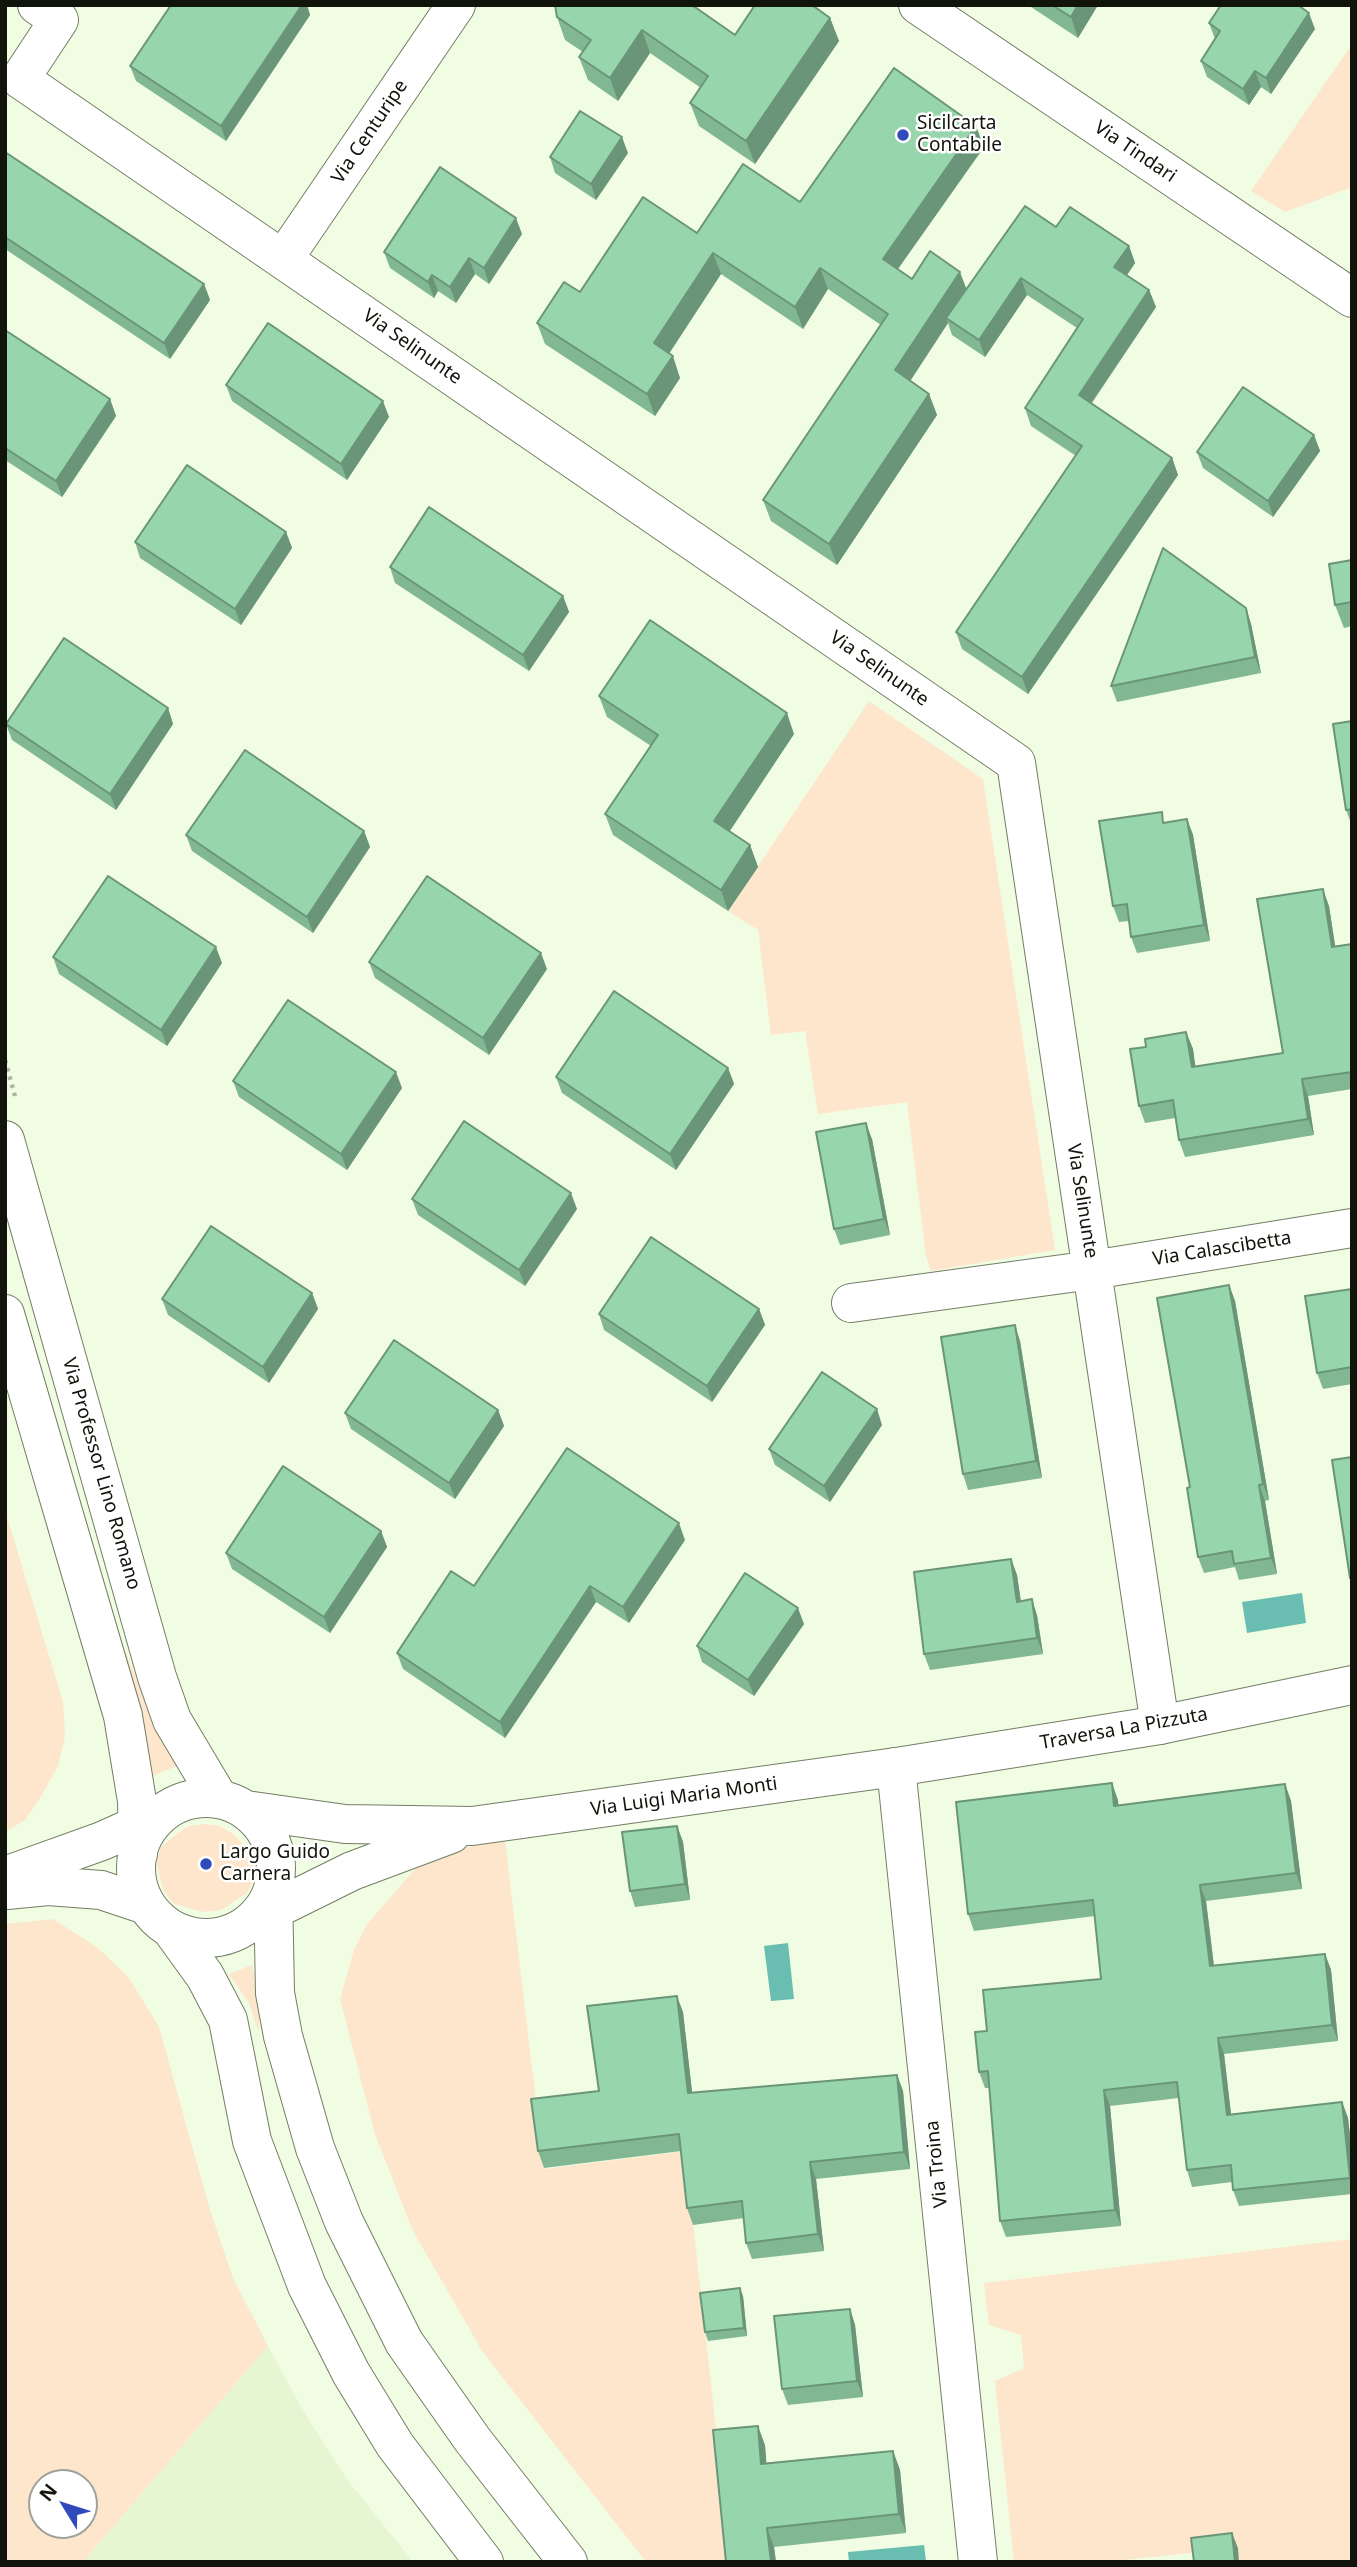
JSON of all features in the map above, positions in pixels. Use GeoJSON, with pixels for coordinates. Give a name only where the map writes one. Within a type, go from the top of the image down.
{"type":"FeatureCollection","features":[{"type":"Feature","properties":{"kind":"street","name":"Via Centuripe"},"geometry":{"type":"LineString","coordinates":[[284,258],[456,5]]}},
{"type":"Feature","properties":{"kind":"street","name":"Via Tindari"},"geometry":{"type":"LineString","coordinates":[[918,5],[1352,299]]}},
{"type":"Feature","properties":{"kind":"street","name":"Via Selinunte"},"geometry":{"type":"LineString","coordinates":[[55,10],[20,79],[1016,763],[1160,1725]]}},
{"type":"Feature","properties":{"kind":"street","name":"Via Professor Lino Romano"},"geometry":{"type":"LineString","coordinates":[[5,1140],[157,1677],[172,1720],[233,1804]]}},
{"type":"Feature","properties":{"kind":"street","name":"Via Calascibetta"},"geometry":{"type":"LineString","coordinates":[[851,1303],[1092,1270],[1352,1228]]}},
{"type":"Feature","properties":{"kind":"street"},"geometry":{"type":"LineString","coordinates":[[5,1314],[123,1716],[136,1801],[144,1832],[139,1889],[205,1976],[228,2020],[253,2141],[307,2286],[352,2373],[395,2445],[484,2562]]}},
{"type":"Feature","properties":{"kind":"street","name":"Traversa La Pizzuta"},"geometry":{"type":"LineString","coordinates":[[896,1767],[1160,1725],[1352,1685]]}},
{"type":"Feature","properties":{"kind":"street","name":"Via Luigi Maria Monti"},"geometry":{"type":"LineString","coordinates":[[472,1826],[896,1767]]}},
{"type":"Feature","properties":{"kind":"street","name":"Via Troina"},"geometry":{"type":"LineString","coordinates":[[896,1767],[978,2562]]}},
{"type":"Feature","properties":{"kind":"street"},"geometry":{"type":"LineString","coordinates":[[5,1876],[144,1832],[178,1804],[198,1798],[345,1824],[472,1826]]}},
{"type":"Feature","properties":{"kind":"street"},"geometry":{"type":"LineString","coordinates":[[233,1804],[269,1837],[275,1854],[266,1906],[275,1993],[283,2036],[316,2148],[344,2222],[404,2342],[472,2439],[568,2562]]}},
{"type":"Feature","properties":{"kind":"street"},"geometry":{"type":"LineString","coordinates":[[5,1890],[48,1886],[102,1890],[205,1938],[239,1930],[266,1906],[472,1826]]}},
{"type":"Feature","properties":{"kind":"shaded area"},"geometry":{"type":"Polygon","coordinates":[[[1352,44],[1352,187],[1285,212],[1251,191],[1352,44]]]}},
{"type":"Feature","properties":{"kind":"shaded area"},"geometry":{"type":"Polygon","coordinates":[[[869,701],[983,779],[1055,1250],[931,1271],[926,1256],[907,1102],[818,1114],[805,1031],[771,1035],[758,930],[728,911],[869,701]]]}},
{"type":"Feature","properties":{"kind":"shaded area"},"geometry":{"type":"Polygon","coordinates":[[[5,1510],[63,1702],[65,1736],[58,1766],[40,1798],[25,1820],[5,1832],[5,1510]]]}},
{"type":"Feature","properties":{"kind":"shaded area"},"geometry":{"type":"Polygon","coordinates":[[[125,1650],[147,1706],[184,1763],[150,1777],[132,1706],[125,1650]]]}},
{"type":"Feature","properties":{"kind":"shaded area"},"geometry":{"type":"Polygon","coordinates":[[[189,1826],[220,1826],[233,1834],[246,1847],[256,1863],[254,1880],[247,1893],[221,1910],[203,1912],[174,1904],[164,1892],[156,1862],[161,1847],[175,1835],[189,1826]]]}},
{"type":"Feature","properties":{"kind":"shaded area"},"geometry":{"type":"Polygon","coordinates":[[[505,1840],[544,2169],[685,2151],[731,2562],[646,2562],[482,2351],[412,2229],[375,2134],[340,1999],[354,1950],[367,1924],[428,1854],[505,1840]]]}},
{"type":"Feature","properties":{"kind":"shaded area"},"geometry":{"type":"Polygon","coordinates":[[[53,1919],[98,1948],[129,1978],[159,2027],[210,2210],[233,2278],[268,2346],[83,2562],[5,2562],[5,1924],[53,1919]]]}},
{"type":"Feature","properties":{"kind":"shaded area"},"geometry":{"type":"Polygon","coordinates":[[[252,1965],[259,1996],[259,2033],[249,2003],[229,1974],[252,1965]]]}},
{"type":"Feature","properties":{"kind":"shaded area"},"geometry":{"type":"Polygon","coordinates":[[[1352,2239],[1352,2562],[1239,2562],[1237,2548],[1106,2562],[1014,2562],[995,2381],[1024,2368],[1021,2335],[989,2325],[984,2283],[1352,2239]]]}},
{"type":"Feature","properties":{"kind":"shaded area"},"geometry":{"type":"Polygon","coordinates":[[[268,2346],[301,2407],[346,2478],[413,2562],[83,2562],[268,2346]]]}},
{"type":"Feature","properties":{"kind":"water"},"geometry":{"type":"Polygon","coordinates":[[[1302,1593],[1306,1623],[1247,1633],[1242,1602],[1302,1593]]]}},
{"type":"Feature","properties":{"kind":"water"},"geometry":{"type":"Polygon","coordinates":[[[788,1943],[794,1999],[771,2001],[764,1946],[788,1943]]]}},
{"type":"Feature","properties":{"kind":"water"},"geometry":{"type":"Polygon","coordinates":[[[924,2545],[926,2561],[849,2562],[848,2552],[924,2545]]]}},
{"type":"Feature","properties":{"kind":"building"},"geometry":{"type":"Polygon","coordinates":[[[171,5],[302,5],[221,126],[130,66],[171,5]]]}},
{"type":"Feature","properties":{"kind":"building"},"geometry":{"type":"Polygon","coordinates":[[[555,5],[692,5],[735,35],[755,5],[812,5],[830,18],[746,141],[690,103],[708,76],[642,30],[610,78],[579,57],[591,40],[557,17],[555,5]]]}},
{"type":"Feature","properties":{"kind":"building"},"geometry":{"type":"Polygon","coordinates":[[[1052,5],[1078,5],[1071,17],[1052,5]]]}},
{"type":"Feature","properties":{"kind":"building"},"geometry":{"type":"Polygon","coordinates":[[[1221,5],[1298,5],[1309,13],[1266,78],[1255,71],[1243,89],[1201,61],[1220,31],[1209,23],[1221,5]]]}},
{"type":"Feature","properties":{"kind":"building"},"geometry":{"type":"Polygon","coordinates":[[[894,68],[976,126],[883,259],[912,279],[930,251],[960,272],[895,370],[929,394],[829,544],[763,500],[888,314],[820,268],[795,307],[713,253],[654,343],[673,356],[647,394],[537,323],[564,282],[580,292],[643,197],[697,233],[743,164],[800,202],[894,68]]]}},
{"type":"Feature","properties":{"kind":"building"},"geometry":{"type":"Polygon","coordinates":[[[580,111],[622,137],[591,184],[550,157],[580,111]]]}},
{"type":"Feature","properties":{"kind":"building"},"geometry":{"type":"Polygon","coordinates":[[[5,152],[204,284],[164,343],[5,237],[5,152]]]}},
{"type":"Feature","properties":{"kind":"building"},"geometry":{"type":"Polygon","coordinates":[[[440,167],[516,218],[484,268],[469,258],[450,287],[432,275],[428,282],[384,252],[440,167]]]}},
{"type":"Feature","properties":{"kind":"building"},"geometry":{"type":"Polygon","coordinates":[[[1025,206],[1056,227],[1070,207],[1129,246],[1114,267],[1149,290],[1079,395],[1172,458],[1022,677],[956,632],[1082,446],[1025,408],[1083,319],[1021,278],[979,340],[946,318],[1025,206]]]}},
{"type":"Feature","properties":{"kind":"building"},"geometry":{"type":"Polygon","coordinates":[[[268,323],[383,401],[341,464],[226,385],[268,323]]]}},
{"type":"Feature","properties":{"kind":"building"},"geometry":{"type":"Polygon","coordinates":[[[5,330],[110,399],[56,481],[5,448],[5,330]]]}},
{"type":"Feature","properties":{"kind":"building"},"geometry":{"type":"Polygon","coordinates":[[[1243,387],[1314,435],[1268,501],[1197,452],[1243,387]]]}},
{"type":"Feature","properties":{"kind":"building"},"geometry":{"type":"Polygon","coordinates":[[[187,465],[286,532],[235,609],[135,542],[187,465]]]}},
{"type":"Feature","properties":{"kind":"building"},"geometry":{"type":"Polygon","coordinates":[[[429,507],[563,596],[523,655],[390,567],[429,507]]]}},
{"type":"Feature","properties":{"kind":"building"},"geometry":{"type":"Polygon","coordinates":[[[1163,548],[1246,608],[1255,657],[1111,686],[1163,548]]]}},
{"type":"Feature","properties":{"kind":"building"},"geometry":{"type":"Polygon","coordinates":[[[1352,560],[1352,602],[1335,605],[1329,564],[1352,560]]]}},
{"type":"Feature","properties":{"kind":"building"},"geometry":{"type":"Polygon","coordinates":[[[650,620],[787,713],[714,821],[750,845],[721,890],[605,814],[658,735],[599,696],[650,620]]]}},
{"type":"Feature","properties":{"kind":"building"},"geometry":{"type":"Polygon","coordinates":[[[64,638],[168,708],[110,794],[6,724],[64,638]]]}},
{"type":"Feature","properties":{"kind":"building"},"geometry":{"type":"Polygon","coordinates":[[[1352,721],[1352,809],[1346,810],[1333,724],[1352,721]]]}},
{"type":"Feature","properties":{"kind":"building"},"geometry":{"type":"Polygon","coordinates":[[[245,750],[364,831],[307,917],[186,835],[245,750]]]}},
{"type":"Feature","properties":{"kind":"building"},"geometry":{"type":"Polygon","coordinates":[[[1162,812],[1163,823],[1187,819],[1204,925],[1131,937],[1127,904],[1113,906],[1099,821],[1162,812]]]}},
{"type":"Feature","properties":{"kind":"building"},"geometry":{"type":"Polygon","coordinates":[[[108,876],[216,947],[161,1030],[53,957],[108,876]]]}},
{"type":"Feature","properties":{"kind":"building"},"geometry":{"type":"Polygon","coordinates":[[[427,876],[541,953],[483,1038],[369,962],[427,876]]]}},
{"type":"Feature","properties":{"kind":"building"},"geometry":{"type":"Polygon","coordinates":[[[1323,889],[1332,947],[1352,944],[1352,1072],[1302,1079],[1308,1119],[1179,1140],[1173,1100],[1139,1106],[1130,1049],[1146,1047],[1145,1039],[1186,1032],[1192,1067],[1283,1053],[1257,899],[1323,889]]]}},
{"type":"Feature","properties":{"kind":"building"},"geometry":{"type":"Polygon","coordinates":[[[614,991],[728,1068],[670,1154],[556,1077],[614,991]]]}},
{"type":"Feature","properties":{"kind":"building"},"geometry":{"type":"Polygon","coordinates":[[[288,1000],[396,1072],[341,1154],[233,1081],[288,1000]]]}},
{"type":"Feature","properties":{"kind":"building"},"geometry":{"type":"Polygon","coordinates":[[[464,1121],[571,1193],[519,1270],[412,1199],[464,1121]]]}},
{"type":"Feature","properties":{"kind":"building"},"geometry":{"type":"Polygon","coordinates":[[[866,1123],[884,1219],[834,1229],[816,1132],[866,1123]]]}},
{"type":"Feature","properties":{"kind":"building"},"geometry":{"type":"Polygon","coordinates":[[[211,1226],[312,1293],[263,1367],[162,1299],[211,1226]]]}},
{"type":"Feature","properties":{"kind":"building"},"geometry":{"type":"Polygon","coordinates":[[[651,1237],[759,1309],[707,1386],[599,1314],[651,1237]]]}},
{"type":"Feature","properties":{"kind":"building"},"geometry":{"type":"Polygon","coordinates":[[[1229,1285],[1263,1484],[1259,1485],[1271,1558],[1234,1564],[1232,1551],[1198,1557],[1187,1488],[1190,1487],[1157,1298],[1229,1285]]]}},
{"type":"Feature","properties":{"kind":"building"},"geometry":{"type":"Polygon","coordinates":[[[1352,1289],[1352,1367],[1317,1373],[1305,1296],[1352,1289]]]}},
{"type":"Feature","properties":{"kind":"building"},"geometry":{"type":"Polygon","coordinates":[[[1015,1325],[1036,1461],[963,1474],[941,1337],[1015,1325]]]}},
{"type":"Feature","properties":{"kind":"building"},"geometry":{"type":"Polygon","coordinates":[[[394,1340],[498,1410],[449,1483],[345,1413],[394,1340]]]}},
{"type":"Feature","properties":{"kind":"building"},"geometry":{"type":"Polygon","coordinates":[[[822,1372],[877,1409],[824,1486],[769,1449],[822,1372]]]}},
{"type":"Feature","properties":{"kind":"building"},"geometry":{"type":"Polygon","coordinates":[[[567,1448],[679,1523],[623,1607],[590,1586],[500,1722],[397,1653],[451,1571],[474,1586],[567,1448]]]}},
{"type":"Feature","properties":{"kind":"building"},"geometry":{"type":"Polygon","coordinates":[[[1352,1457],[1352,1578],[1350,1578],[1332,1460],[1352,1457]]]}},
{"type":"Feature","properties":{"kind":"building"},"geometry":{"type":"Polygon","coordinates":[[[283,1466],[381,1531],[324,1617],[226,1553],[283,1466]]]}},
{"type":"Feature","properties":{"kind":"building"},"geometry":{"type":"Polygon","coordinates":[[[1011,1559],[1017,1602],[1032,1599],[1037,1638],[924,1654],[914,1572],[1011,1559]]]}},
{"type":"Feature","properties":{"kind":"building"},"geometry":{"type":"Polygon","coordinates":[[[745,1573],[798,1608],[748,1680],[697,1646],[745,1573]]]}},
{"type":"Feature","properties":{"kind":"building"},"geometry":{"type":"Polygon","coordinates":[[[1112,1783],[1114,1806],[1285,1784],[1296,1873],[1200,1885],[1210,1966],[1325,1954],[1332,2025],[1218,2038],[1227,2115],[1342,2102],[1350,2178],[1233,2190],[1231,2165],[1187,2170],[1177,2082],[1104,2090],[1115,2210],[1000,2221],[988,2071],[979,2072],[975,2032],[987,2031],[983,1990],[1101,1979],[1093,1900],[968,1914],[956,1802],[1112,1783]]]}},
{"type":"Feature","properties":{"kind":"building"},"geometry":{"type":"Polygon","coordinates":[[[677,1826],[685,1884],[630,1891],[622,1832],[677,1826]]]}},
{"type":"Feature","properties":{"kind":"building"},"geometry":{"type":"Polygon","coordinates":[[[677,1996],[688,2093],[897,2075],[904,2152],[810,2162],[818,2234],[746,2243],[742,2201],[687,2208],[679,2134],[538,2151],[531,2099],[599,2091],[587,2006],[677,1996]]]}},
{"type":"Feature","properties":{"kind":"building"},"geometry":{"type":"Polygon","coordinates":[[[740,2288],[744,2328],[705,2332],[700,2293],[740,2288]]]}},
{"type":"Feature","properties":{"kind":"building"},"geometry":{"type":"Polygon","coordinates":[[[850,2309],[857,2381],[782,2389],[774,2316],[850,2309]]]}},
{"type":"Feature","properties":{"kind":"building"},"geometry":{"type":"Polygon","coordinates":[[[758,2426],[761,2464],[893,2451],[899,2514],[767,2528],[771,2562],[726,2562],[713,2430],[758,2426]]]}},
{"type":"Feature","properties":{"kind":"building"},"geometry":{"type":"Polygon","coordinates":[[[1232,2533],[1235,2562],[1194,2562],[1191,2538],[1232,2533]]]}},
{"type":"Feature","properties":{"kind":"place","name":"Sicilcarta Contabile"},"geometry":{"type":"Point","coordinates":[903,135]}},
{"type":"Feature","properties":{"kind":"place","name":"Largo Guido Carnera"},"geometry":{"type":"Point","coordinates":[206,1864]}}]}
